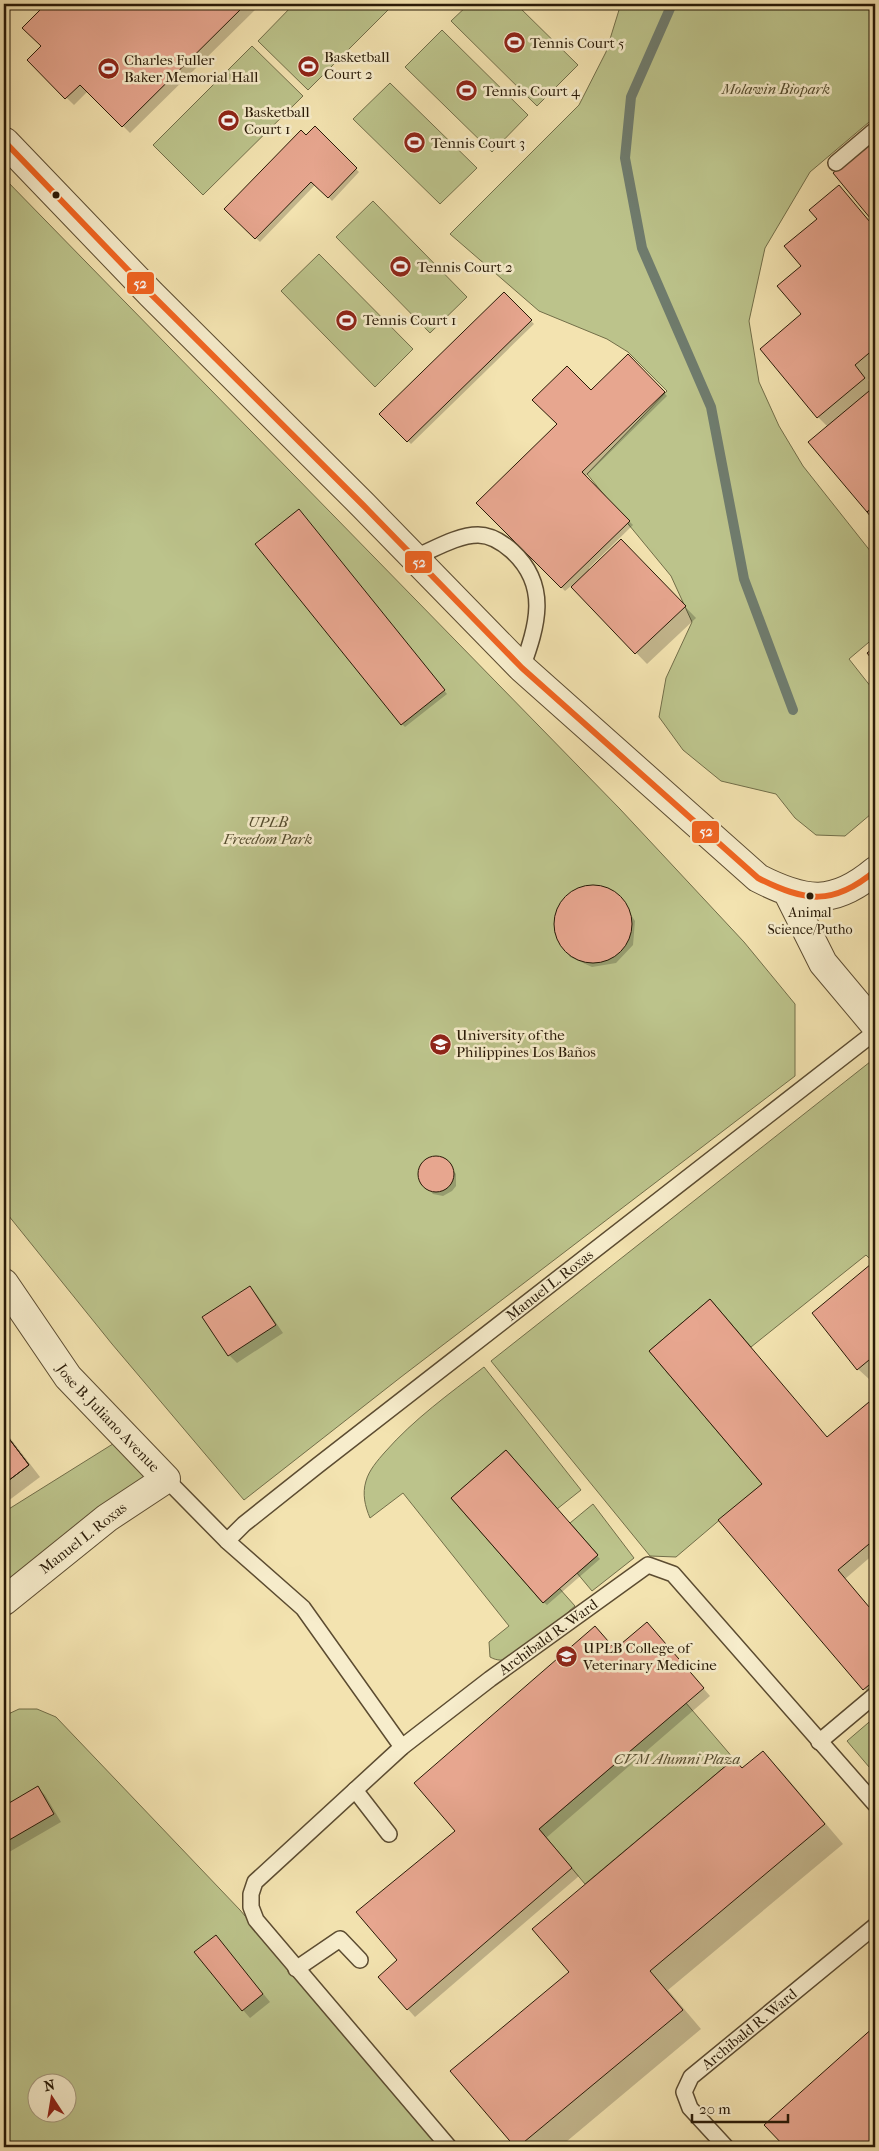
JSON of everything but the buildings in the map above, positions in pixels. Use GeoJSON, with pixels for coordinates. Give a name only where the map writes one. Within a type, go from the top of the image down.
{"type":"FeatureCollection","features":[{"type":"Feature","properties":{"kind":"street"},"geometry":{"type":"LineString","coordinates":[[4,142],[151,294],[522,668],[758,878],[788,893],[818,898],[836,895],[862,882],[875,871]]}},
{"type":"Feature","properties":{"kind":"street"},"geometry":{"type":"LineString","coordinates":[[788,893],[823,963],[875,1025]]}},
{"type":"Feature","properties":{"kind":"street","name":"Jose B. Juliano Avenue"},"geometry":{"type":"LineString","coordinates":[[4,1283],[68,1377],[166,1479]]}},
{"type":"Feature","properties":{"kind":"street","name":"Manuel L. Roxas"},"geometry":{"type":"LineString","coordinates":[[4,1601],[107,1518],[166,1479]]}},
{"type":"Feature","properties":{"kind":"lane"},"geometry":{"type":"LineString","coordinates":[[836,163],[875,130]]}},
{"type":"Feature","properties":{"kind":"lane"},"geometry":{"type":"LineString","coordinates":[[413,558],[464,538],[478,535],[496,540],[514,552],[526,567],[538,601],[538,616],[522,668]]}},
{"type":"Feature","properties":{"kind":"lane","name":"Manuel L. Roxas"},"geometry":{"type":"LineString","coordinates":[[227,1541],[244,1524],[310,1472],[875,1032]]}},
{"type":"Feature","properties":{"kind":"lane","name":"Jose B. Juliano Avenue"},"geometry":{"type":"LineString","coordinates":[[166,1479],[227,1541]]}},
{"type":"Feature","properties":{"kind":"lane"},"geometry":{"type":"LineString","coordinates":[[227,1541],[303,1608],[402,1747],[255,1882],[251,1894],[251,1907],[256,1920],[296,1969],[449,2147]]}},
{"type":"Feature","properties":{"kind":"lane","name":"Archibald R. Ward"},"geometry":{"type":"LineString","coordinates":[[402,1747],[490,1679],[648,1565],[673,1574],[875,1804]]}},
{"type":"Feature","properties":{"kind":"lane"},"geometry":{"type":"LineString","coordinates":[[819,1742],[875,1695]]}},
{"type":"Feature","properties":{"kind":"lane"},"geometry":{"type":"LineString","coordinates":[[355,1790],[390,1834]]}},
{"type":"Feature","properties":{"kind":"lane","name":"Archibald R. Ward"},"geometry":{"type":"LineString","coordinates":[[726,2147],[690,2108],[684,2092],[691,2076],[875,1926]]}},
{"type":"Feature","properties":{"kind":"lane"},"geometry":{"type":"LineString","coordinates":[[296,1969],[340,1939],[360,1960]]}},
{"type":"Feature","properties":{"kind":"green space","name":"Basketball Court 2"},"geometry":{"type":"Polygon","coordinates":[[[294,4],[394,4],[308,90],[258,41],[294,4]]]}},
{"type":"Feature","properties":{"kind":"green space","name":"Tennis Court 5"},"geometry":{"type":"Polygon","coordinates":[[[469,4],[516,4],[578,65],[537,106],[451,21],[469,4]]]}},
{"type":"Feature","properties":{"kind":"green space","name":"Molawin Biopark"},"geometry":{"type":"Polygon","coordinates":[[[614,4],[875,4],[875,117],[810,172],[765,248],[749,321],[759,382],[779,426],[803,466],[875,557],[875,637],[849,659],[875,692],[875,813],[871,814],[845,836],[816,835],[795,818],[776,794],[721,781],[683,750],[659,717],[666,678],[692,622],[671,576],[587,474],[667,391],[628,352],[607,339],[539,311],[450,234],[579,105],[606,52],[619,10],[614,4]]]}},
{"type":"Feature","properties":{"kind":"green space","name":"Tennis Court 4"},"geometry":{"type":"Polygon","coordinates":[[[442,30],[528,115],[492,152],[405,67],[442,30]]]}},
{"type":"Feature","properties":{"kind":"green space","name":"Basketball Court 1"},"geometry":{"type":"Polygon","coordinates":[[[252,46],[303,96],[203,195],[153,145],[252,46]]]}},
{"type":"Feature","properties":{"kind":"green space","name":"Tennis Court 3"},"geometry":{"type":"Polygon","coordinates":[[[390,83],[477,168],[440,204],[353,119],[390,83]]]}},
{"type":"Feature","properties":{"kind":"green space","name":"UPLB Freedom Park"},"geometry":{"type":"Polygon","coordinates":[[[4,178],[620,809],[744,942],[795,1004],[795,1076],[401,1377],[244,1500],[112,1344],[4,1210],[4,178]]]}},
{"type":"Feature","properties":{"kind":"green space","name":"Tennis Court 2"},"geometry":{"type":"Polygon","coordinates":[[[373,201],[467,297],[430,333],[336,237],[373,201]]]}},
{"type":"Feature","properties":{"kind":"green space","name":"Tennis Court 1"},"geometry":{"type":"Polygon","coordinates":[[[319,254],[413,349],[375,387],[281,291],[319,254]]]}},
{"type":"Feature","properties":{"kind":"green space"},"geometry":{"type":"Polygon","coordinates":[[[875,1058],[875,1264],[866,1255],[751,1347],[710,1299],[649,1351],[762,1484],[676,1557],[650,1556],[491,1361],[875,1058]]]}},
{"type":"Feature","properties":{"kind":"green space"},"geometry":{"type":"Polygon","coordinates":[[[484,1367],[581,1490],[557,1509],[506,1450],[451,1498],[542,1602],[559,1588],[575,1606],[527,1649],[512,1658],[503,1660],[490,1657],[489,1642],[509,1626],[403,1493],[370,1518],[364,1495],[369,1473],[396,1440],[432,1407],[484,1367]]]}},
{"type":"Feature","properties":{"kind":"green space"},"geometry":{"type":"Polygon","coordinates":[[[124,1437],[152,1472],[4,1591],[4,1512],[124,1437]]]}},
{"type":"Feature","properties":{"kind":"green space"},"geometry":{"type":"Polygon","coordinates":[[[593,1504],[634,1558],[592,1591],[577,1573],[598,1555],[570,1523],[593,1504]]]}},
{"type":"Feature","properties":{"kind":"green space","name":"CVM Alumni Plaza"},"geometry":{"type":"Polygon","coordinates":[[[686,1703],[734,1759],[585,1884],[539,1829],[686,1703]]]}},
{"type":"Feature","properties":{"kind":"green space"},"geometry":{"type":"Polygon","coordinates":[[[19,1709],[37,1709],[56,1717],[240,1910],[442,2147],[4,2147],[4,1716],[19,1709]]]}},
{"type":"Feature","properties":{"kind":"green space"},"geometry":{"type":"Polygon","coordinates":[[[875,1717],[875,1774],[847,1741],[875,1717]]]}},
{"type":"Feature","properties":{"kind":"waterway"},"geometry":{"type":"LineString","coordinates":[[672,4],[631,97],[625,158],[642,248],[711,407],[744,579],[793,710]]}},
{"type":"Feature","properties":{"kind":"transit line","name":"52"},"geometry":{"type":"LineString","coordinates":[[4,141],[151,294],[363,505],[522,668],[758,878],[790,892],[818,897],[846,890],[875,871]]}},
{"type":"Feature","properties":{"kind":"place","name":"Tennis Court 5"},"geometry":{"type":"Point","coordinates":[514,43]}},
{"type":"Feature","properties":{"kind":"place","name":"Basketball Court 2"},"geometry":{"type":"Point","coordinates":[308,66]}},
{"type":"Feature","properties":{"kind":"place","name":"Charles Fuller Baker Memorial Hall"},"geometry":{"type":"Point","coordinates":[108,69]}},
{"type":"Feature","properties":{"kind":"place","name":"Tennis Court 4"},"geometry":{"type":"Point","coordinates":[467,91]}},
{"type":"Feature","properties":{"kind":"place","name":"Basketball Court 1"},"geometry":{"type":"Point","coordinates":[228,121]}},
{"type":"Feature","properties":{"kind":"place","name":"Tennis Court 3"},"geometry":{"type":"Point","coordinates":[415,143]}},
{"type":"Feature","properties":{"kind":"place","name":"Tennis Court 2"},"geometry":{"type":"Point","coordinates":[401,267]}},
{"type":"Feature","properties":{"kind":"place","name":"Tennis Court 1"},"geometry":{"type":"Point","coordinates":[347,320]}},
{"type":"Feature","properties":{"kind":"place","name":"Animal Science/Putho"},"geometry":{"type":"Point","coordinates":[810,896]}},
{"type":"Feature","properties":{"kind":"place","name":"University of the Philippines Los Baños"},"geometry":{"type":"Point","coordinates":[440,1044]}},
{"type":"Feature","properties":{"kind":"place","name":"UPLB College of Veterinary Medicine"},"geometry":{"type":"Point","coordinates":[567,1657]}}]}
